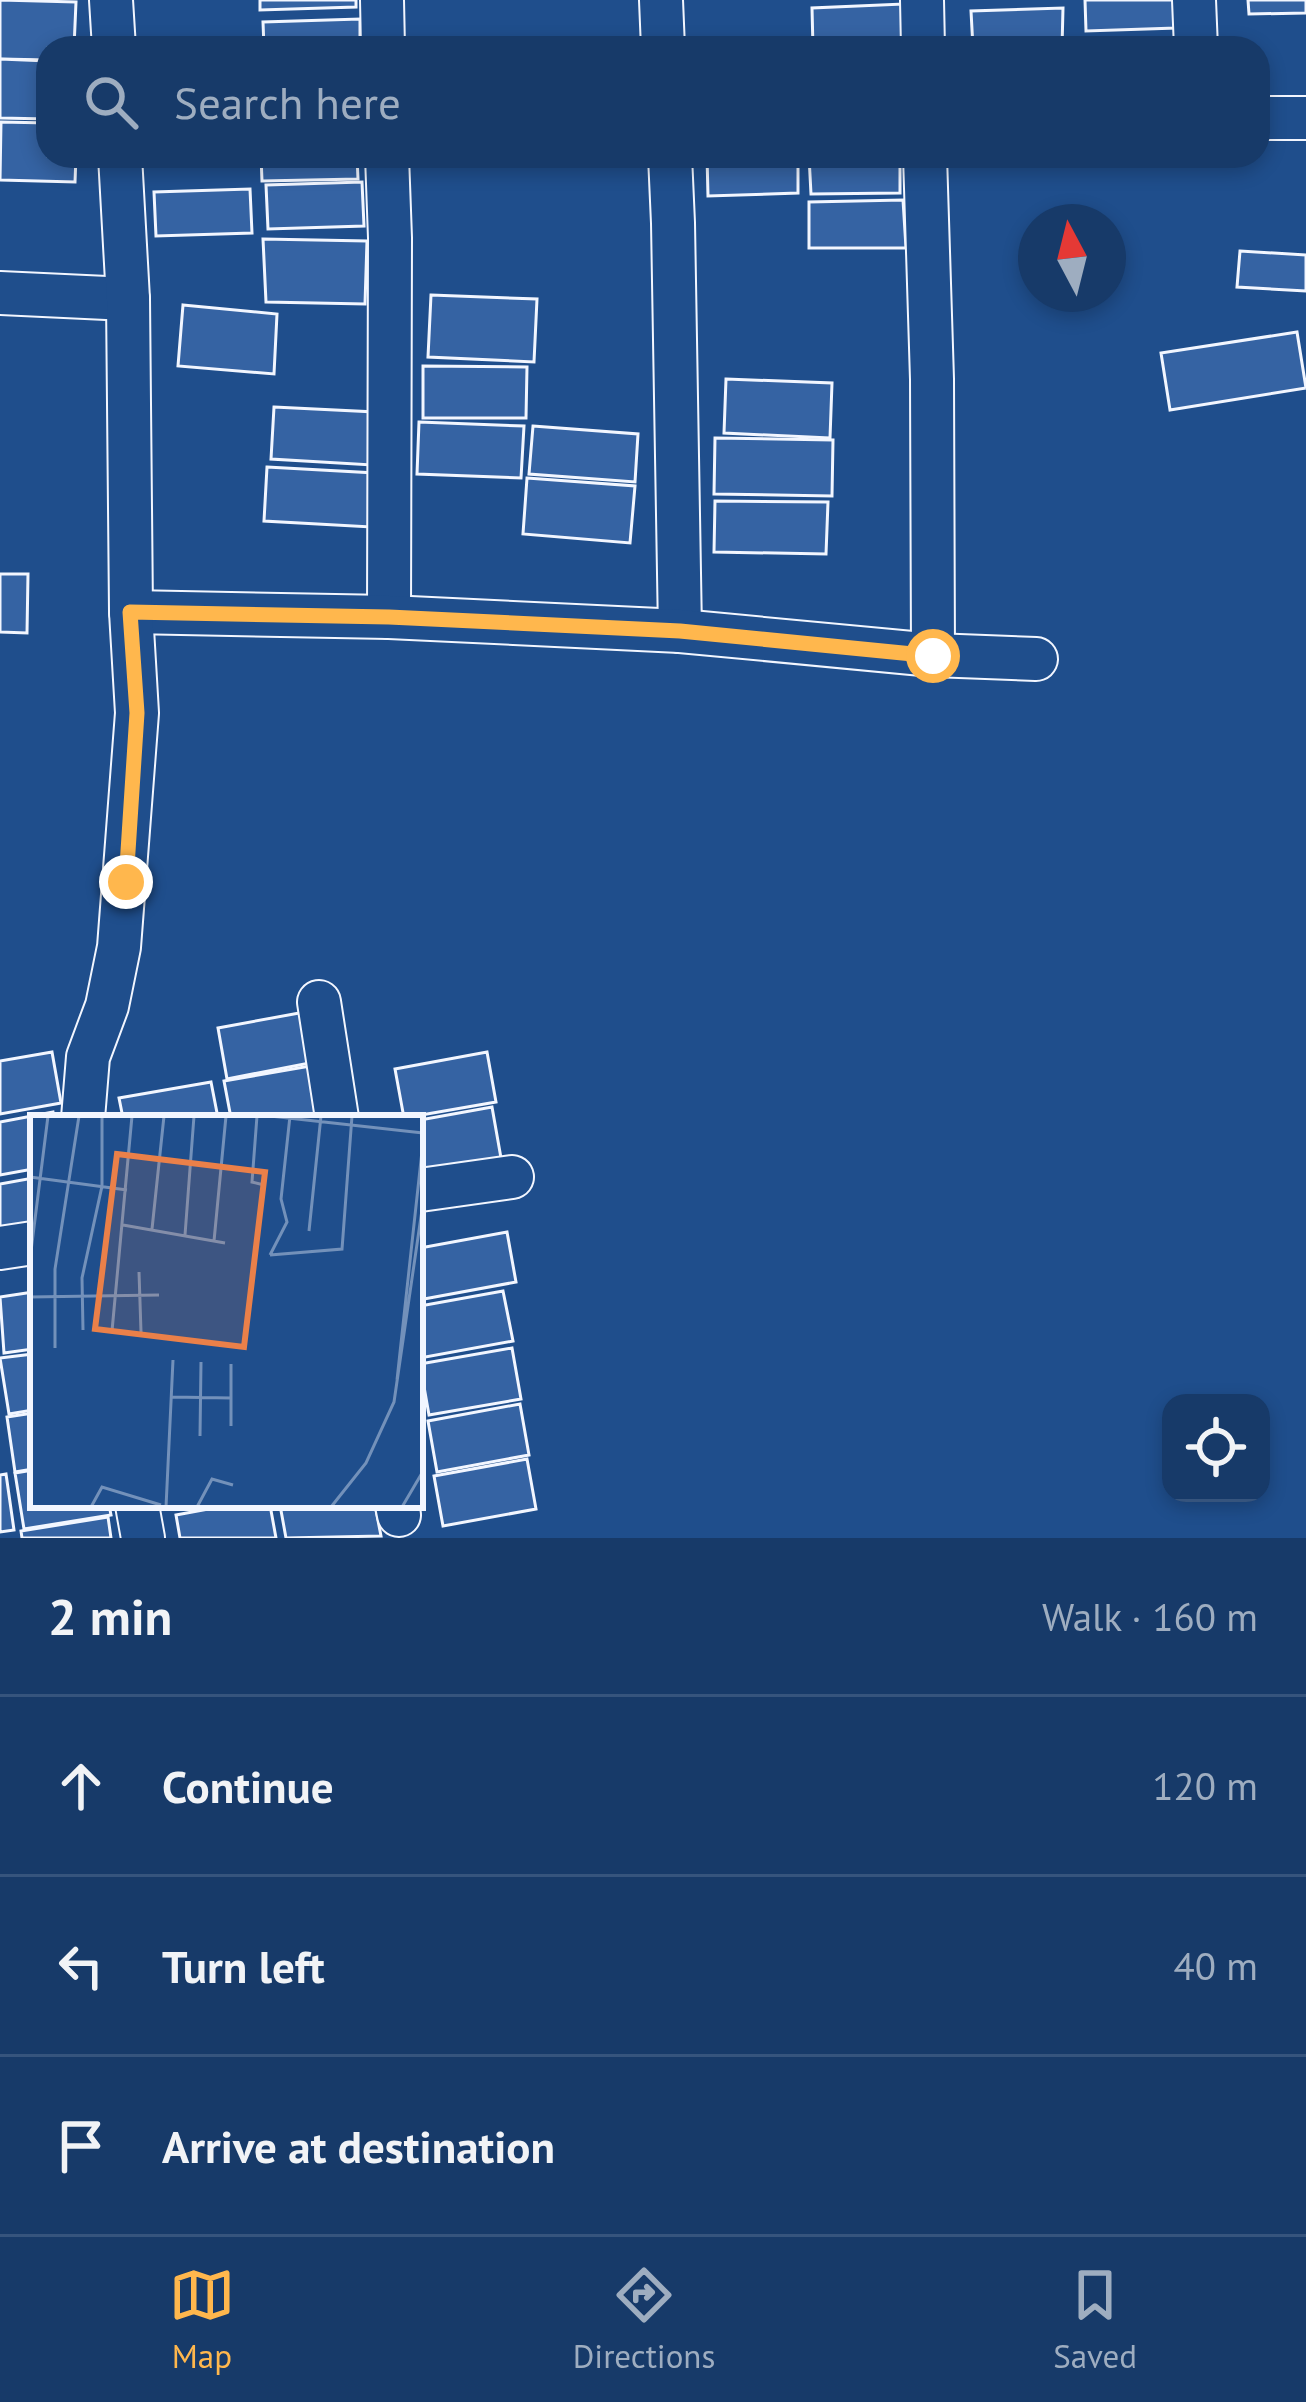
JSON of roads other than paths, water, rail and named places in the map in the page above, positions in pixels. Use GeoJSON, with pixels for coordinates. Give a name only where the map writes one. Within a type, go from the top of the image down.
{"type":"FeatureCollection","features":[{"type":"Feature","properties":{"kind":"street"},"geometry":{"type":"LineString","coordinates":[[111,0],[112,36]]}},
{"type":"Feature","properties":{"kind":"street"},"geometry":{"type":"LineString","coordinates":[[382,0],[383,36]]}},
{"type":"Feature","properties":{"kind":"street"},"geometry":{"type":"LineString","coordinates":[[661,0],[662,36]]}},
{"type":"Feature","properties":{"kind":"street"},"geometry":{"type":"LineString","coordinates":[[922,0],[923,36]]}},
{"type":"Feature","properties":{"kind":"street"},"geometry":{"type":"LineString","coordinates":[[1194,0],[1196,36]]}},
{"type":"Feature","properties":{"kind":"street"},"geometry":{"type":"LineString","coordinates":[[1270,118],[1306,118]]}},
{"type":"Feature","properties":{"kind":"street"},"geometry":{"type":"LineString","coordinates":[[83,1115],[88,1057],[107,1006],[119,947],[137,713],[130,612],[128,299],[121,168]]}},
{"type":"Feature","properties":{"kind":"street"},"geometry":{"type":"LineString","coordinates":[[387,168],[389,617]]}},
{"type":"Feature","properties":{"kind":"street"},"geometry":{"type":"LineString","coordinates":[[671,168],[680,631]]}},
{"type":"Feature","properties":{"kind":"street"},"geometry":{"type":"LineString","coordinates":[[925,168],[933,656]]}},
{"type":"Feature","properties":{"kind":"street"},"geometry":{"type":"LineString","coordinates":[[0,293],[128,299]]}},
{"type":"Feature","properties":{"kind":"street"},"geometry":{"type":"LineString","coordinates":[[130,612],[389,617],[680,631],[933,656],[1036,659]]}},
{"type":"Feature","properties":{"kind":"street"},"geometry":{"type":"LineString","coordinates":[[319,1002],[337,1115]]}},
{"type":"Feature","properties":{"kind":"street"},"geometry":{"type":"LineString","coordinates":[[423,1190],[512,1177]]}},
{"type":"Feature","properties":{"kind":"street"},"geometry":{"type":"LineString","coordinates":[[0,1248],[30,1243]]}},
{"type":"Feature","properties":{"kind":"street"},"geometry":{"type":"LineString","coordinates":[[138,1508],[143,1538]]}}]}
